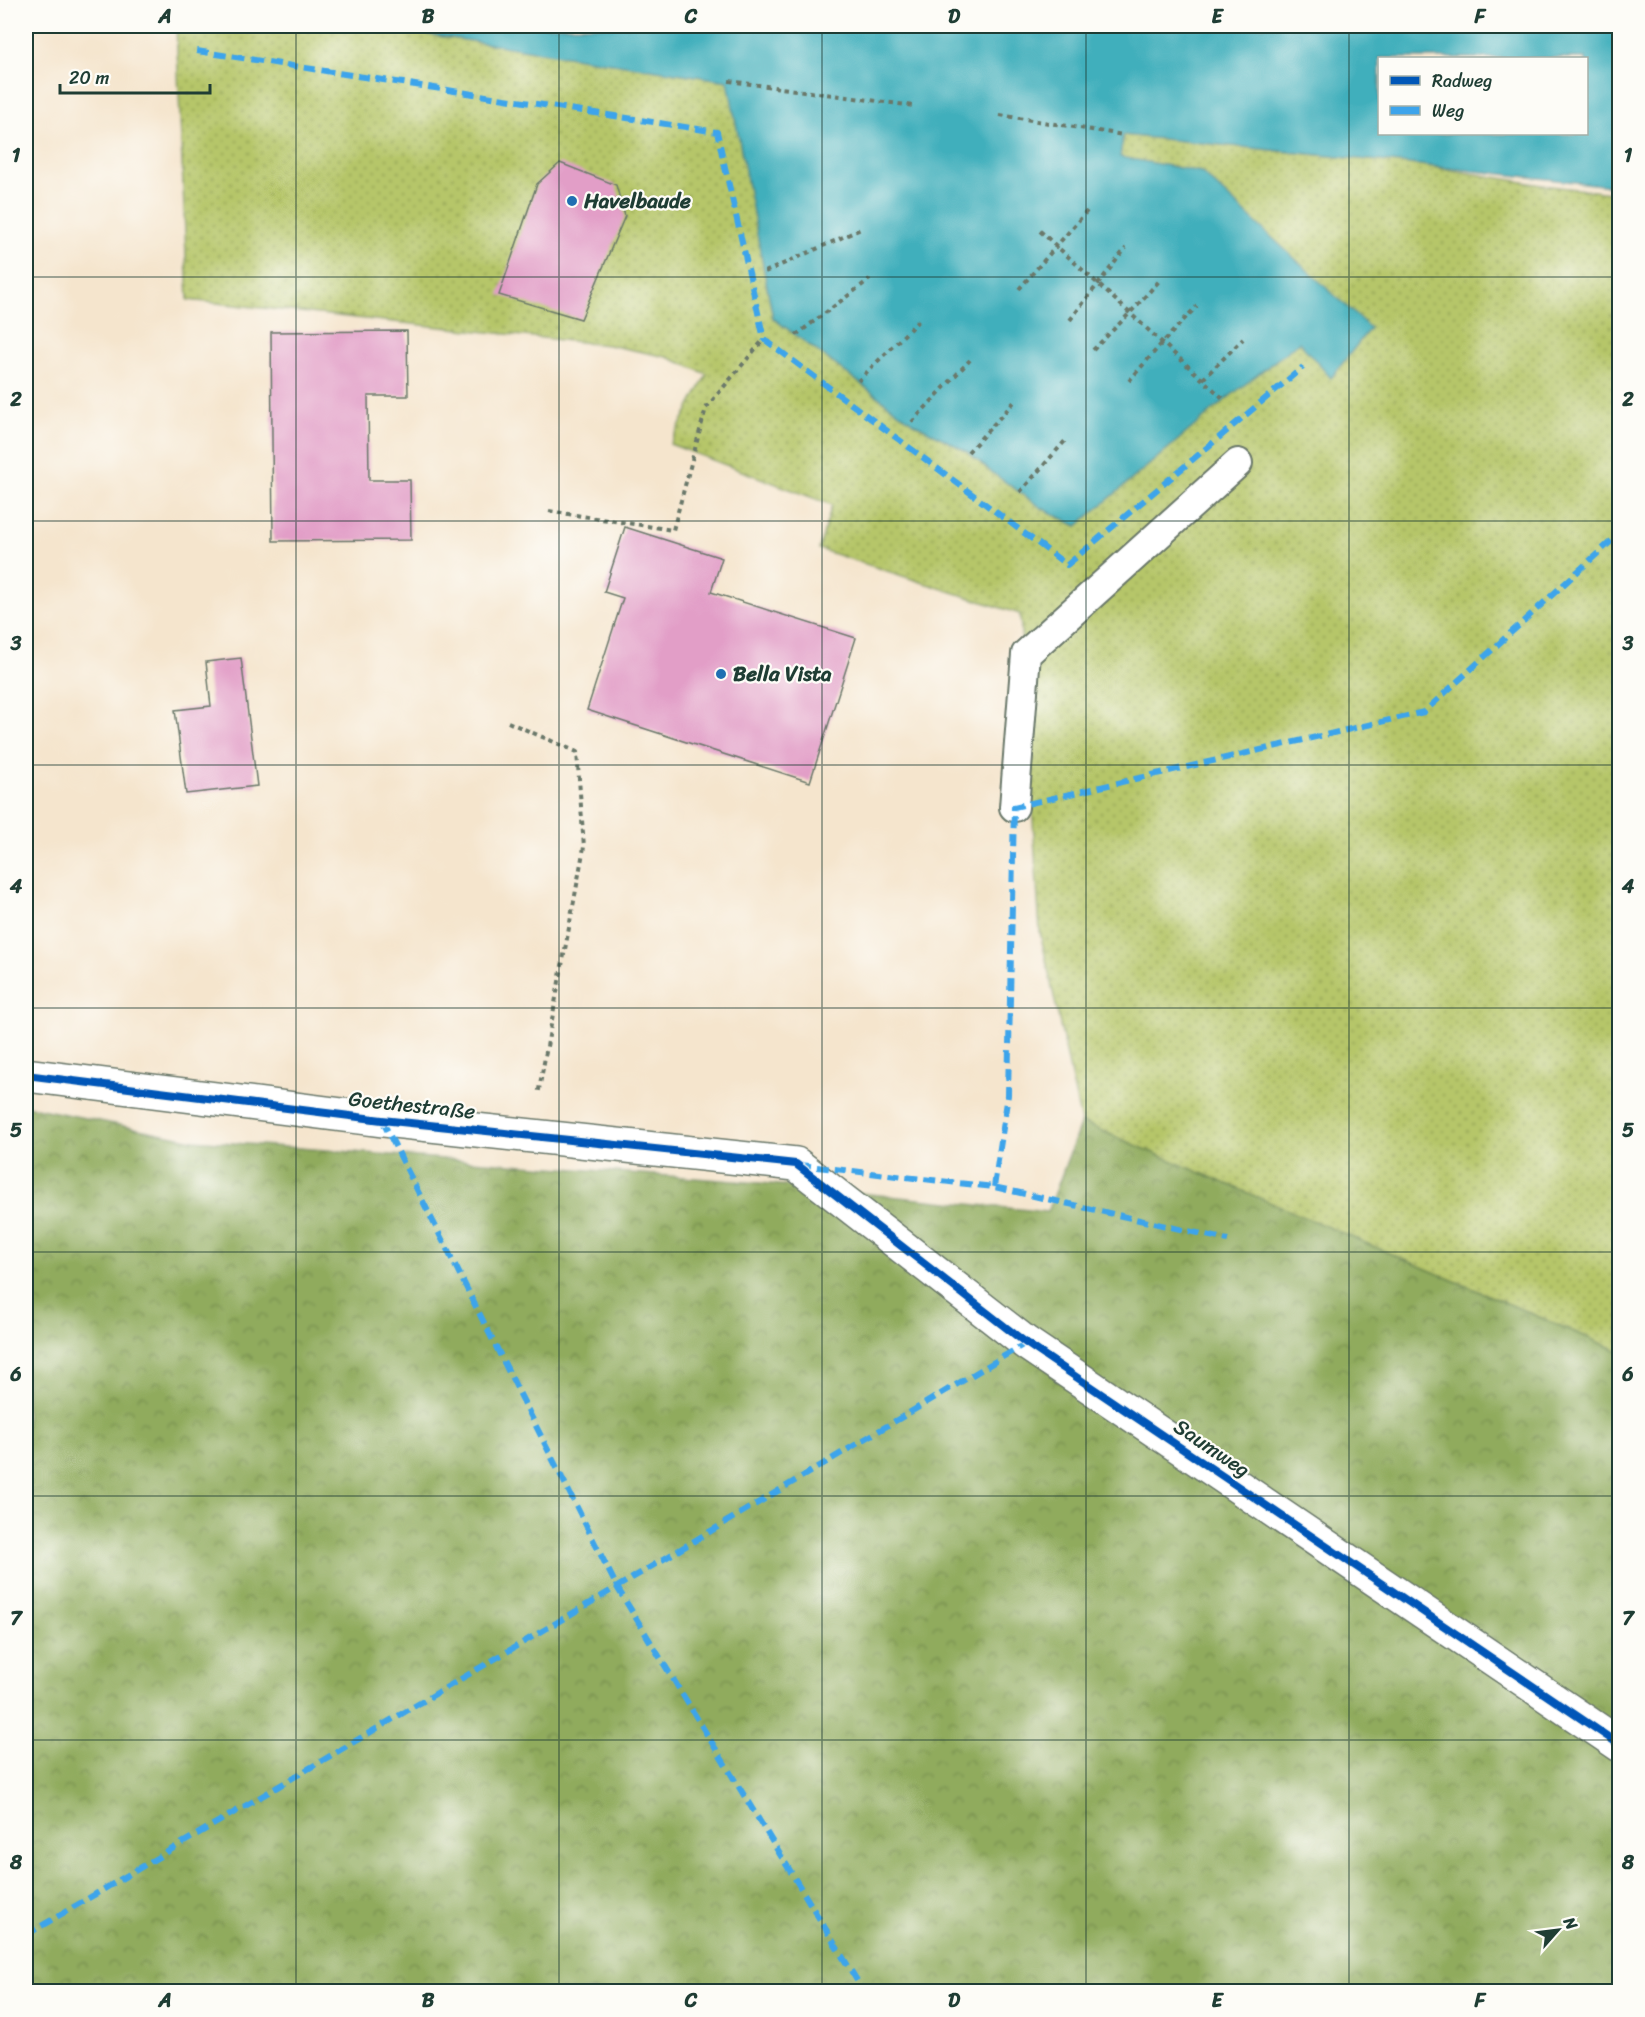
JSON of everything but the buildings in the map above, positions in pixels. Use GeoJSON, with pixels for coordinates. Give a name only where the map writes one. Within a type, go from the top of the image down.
{"type":"FeatureCollection","features":[{"type":"Feature","properties":{"kind":"street","name":"Goethestraße"},"geometry":{"type":"LineString","coordinates":[[26,1075],[382,1120],[796,1164]]}},
{"type":"Feature","properties":{"kind":"street","name":"Saumweg"},"geometry":{"type":"LineString","coordinates":[[796,1164],[1026,1343],[1620,1745]]}},
{"type":"Feature","properties":{"kind":"lane"},"geometry":{"type":"LineString","coordinates":[[1014,807],[1026,654],[1238,463]]}},
{"type":"Feature","properties":{"kind":"path"},"geometry":{"type":"LineString","coordinates":[[729,81],[914,106]]}},
{"type":"Feature","properties":{"kind":"path"},"geometry":{"type":"LineString","coordinates":[[1000,115],[1123,135]]}},
{"type":"Feature","properties":{"kind":"path"},"geometry":{"type":"LineString","coordinates":[[1019,289],[1087,212]]}},
{"type":"Feature","properties":{"kind":"path"},"geometry":{"type":"LineString","coordinates":[[765,272],[861,229]]}},
{"type":"Feature","properties":{"kind":"path"},"geometry":{"type":"LineString","coordinates":[[1040,231],[1225,400]]}},
{"type":"Feature","properties":{"kind":"path"},"geometry":{"type":"LineString","coordinates":[[1070,320],[1126,248]]}},
{"type":"Feature","properties":{"kind":"path"},"geometry":{"type":"LineString","coordinates":[[796,335],[870,279]]}},
{"type":"Feature","properties":{"kind":"path"},"geometry":{"type":"LineString","coordinates":[[1093,350],[1160,280]]}},
{"type":"Feature","properties":{"kind":"path"},"geometry":{"type":"LineString","coordinates":[[1129,381],[1197,306]]}},
{"type":"Feature","properties":{"kind":"path"},"geometry":{"type":"LineString","coordinates":[[858,381],[919,320]]}},
{"type":"Feature","properties":{"kind":"path"},"geometry":{"type":"LineString","coordinates":[[549,511],[673,530],[706,408],[764,339]]}},
{"type":"Feature","properties":{"kind":"path"},"geometry":{"type":"LineString","coordinates":[[1203,379],[1243,339]]}},
{"type":"Feature","properties":{"kind":"path"},"geometry":{"type":"LineString","coordinates":[[912,422],[970,360]]}},
{"type":"Feature","properties":{"kind":"path"},"geometry":{"type":"LineString","coordinates":[[968,452],[1016,400]]}},
{"type":"Feature","properties":{"kind":"path"},"geometry":{"type":"LineString","coordinates":[[1020,492],[1065,441]]}},
{"type":"Feature","properties":{"kind":"path"},"geometry":{"type":"LineString","coordinates":[[508,722],[577,752],[584,847],[531,1136]]}},
{"type":"Feature","properties":{"kind":"green space"},"geometry":{"type":"Polygon","coordinates":[[[176,26],[374,26],[729,81],[773,318],[912,422],[968,452],[990,471],[1042,508],[1077,526],[1225,400],[1299,342],[1201,172],[1120,157],[1123,135],[1420,165],[1542,185],[1619,194],[1619,1351],[1081,1122],[1040,932],[1020,614],[819,549],[832,505],[670,444],[707,374],[667,357],[608,345],[188,300],[176,26]]]}},
{"type":"Feature","properties":{"kind":"green space"},"geometry":{"type":"Polygon","coordinates":[[[26,1106],[193,1140],[760,1183],[1048,1212],[1081,1122],[1619,1351],[1619,1991],[26,1991],[26,1106]]]}},
{"type":"Feature","properties":{"kind":"water"},"geometry":{"type":"Polygon","coordinates":[[[374,26],[1619,26],[1619,187],[1123,135],[1120,157],[1201,172],[1370,328],[1331,378],[1299,342],[1225,400],[1077,526],[1042,508],[990,471],[968,452],[912,422],[773,318],[728,81],[374,26]]]}},
{"type":"Feature","properties":{"kind":"marked path"},"geometry":{"type":"LineString","coordinates":[[197,51],[717,132],[764,339],[1067,565],[1303,367]]}},
{"type":"Feature","properties":{"kind":"marked path"},"geometry":{"type":"LineString","coordinates":[[994,1187],[1008,1095],[1014,807],[1424,712],[1620,533]]}},
{"type":"Feature","properties":{"kind":"marked path"},"geometry":{"type":"LineString","coordinates":[[382,1120],[617,1587],[864,1992]]}},
{"type":"Feature","properties":{"kind":"marked path"},"geometry":{"type":"LineString","coordinates":[[799,1165],[994,1187],[1228,1240]]}},
{"type":"Feature","properties":{"kind":"marked path"},"geometry":{"type":"LineString","coordinates":[[26,1935],[1026,1343]]}},
{"type":"Feature","properties":{"kind":"cycle path"},"geometry":{"type":"LineString","coordinates":[[26,1075],[382,1120],[796,1164],[1026,1343],[1620,1745]]}},
{"type":"Feature","properties":{"kind":"place","name":"Havelbaude"},"geometry":{"type":"Point","coordinates":[572,201]}},
{"type":"Feature","properties":{"kind":"place","name":"Bella Vista"},"geometry":{"type":"Point","coordinates":[721,674]}}]}
